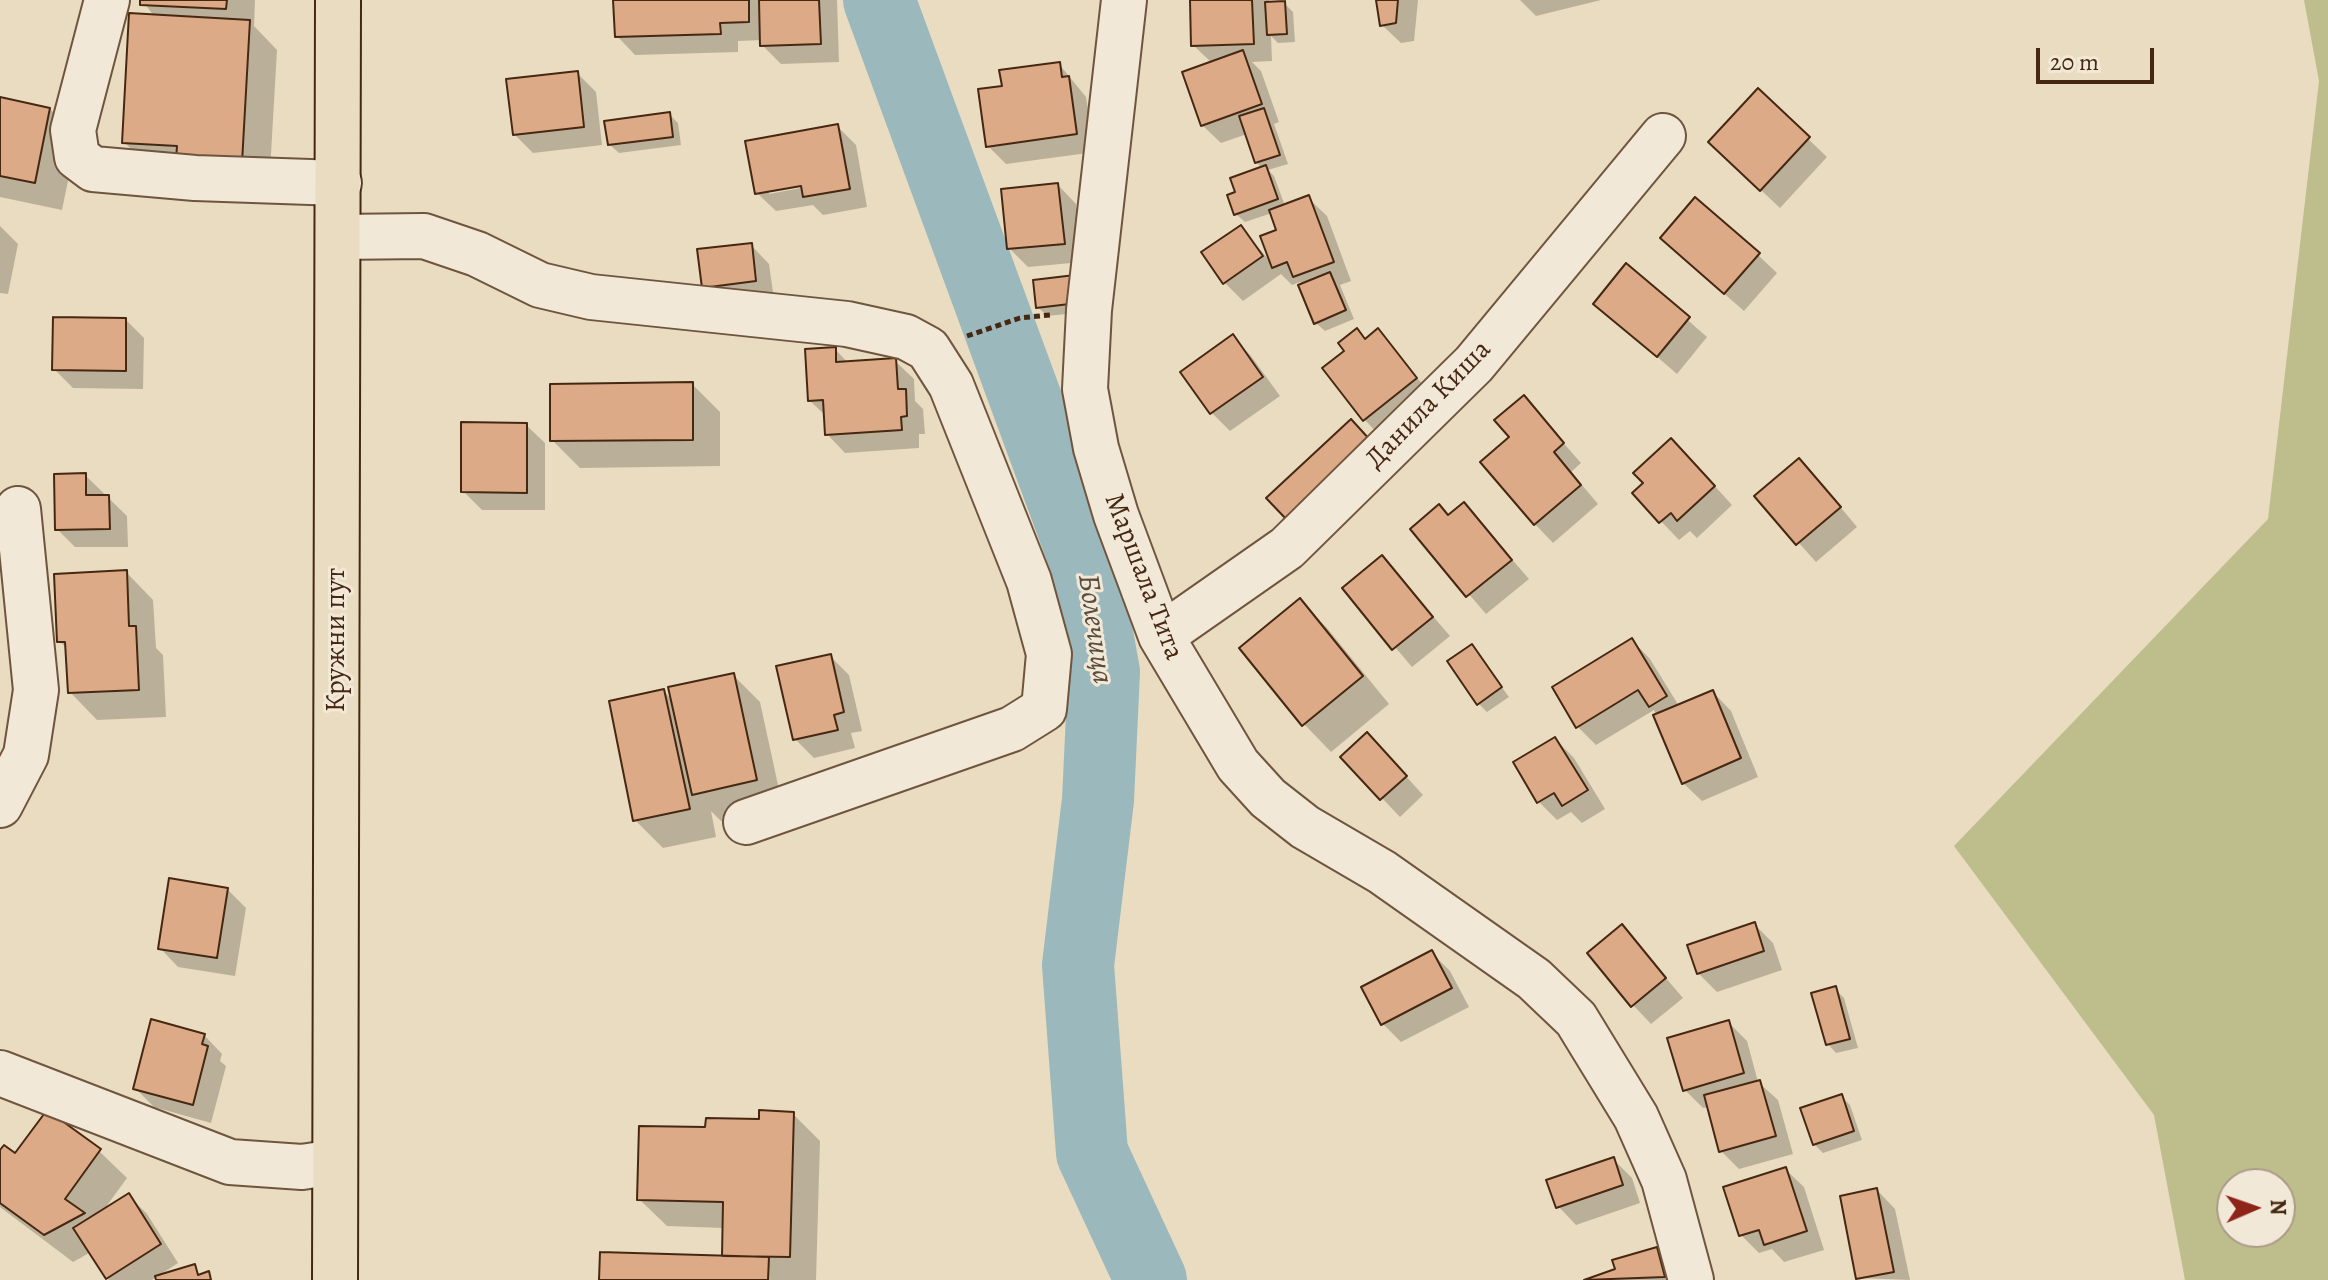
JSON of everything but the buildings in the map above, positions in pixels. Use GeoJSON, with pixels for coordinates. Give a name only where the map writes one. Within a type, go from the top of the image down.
{"type":"FeatureCollection","features":[{"type":"Feature","properties":{"kind":"main road","name":"Кружни пут"},"geometry":{"type":"LineString","coordinates":[[335,1280],[338,0]]}},
{"type":"Feature","properties":{"kind":"street"},"geometry":{"type":"LineString","coordinates":[[107,0],[73,130],[77,157],[93,169],[195,178],[339,183]]}},
{"type":"Feature","properties":{"kind":"street","name":"Маршала Тита"},"geometry":{"type":"LineString","coordinates":[[1124,0],[1092,280],[1085,389],[1108,488],[1161,636],[1238,765],[1268,798],[1305,827],[1382,872],[1534,979],[1576,1019],[1636,1117],[1664,1180],[1691,1280]]}},
{"type":"Feature","properties":{"kind":"street","name":"Данила Киша"},"geometry":{"type":"LineString","coordinates":[[1161,636],[1287,548],[1463,375],[1663,136]]}},
{"type":"Feature","properties":{"kind":"street"},"geometry":{"type":"LineString","coordinates":[[338,237],[424,236],[477,254],[540,285],[578,294],[847,324],[906,337],[928,349],[951,385],[1029,581],[1049,654],[1044,709],[1012,729],[746,822]]}},
{"type":"Feature","properties":{"kind":"street"},"geometry":{"type":"LineString","coordinates":[[0,805],[26,755],[36,690],[18,509]]}},
{"type":"Feature","properties":{"kind":"street"},"geometry":{"type":"LineString","coordinates":[[0,1073],[230,1162],[302,1167],[335,1162]]}},
{"type":"Feature","properties":{"kind":"path"},"geometry":{"type":"LineString","coordinates":[[958,339],[1020,318]]}},
{"type":"Feature","properties":{"kind":"green space"},"geometry":{"type":"Polygon","coordinates":[[[2304,0],[2328,0],[2328,1280],[2185,1280],[2154,1115],[1954,846],[2268,519],[2319,81],[2304,0]]]}},
{"type":"Feature","properties":{"kind":"waterway","name":"Болечица"},"geometry":{"type":"LineString","coordinates":[[879,0],[1083,555],[1104,672],[1098,800],[1078,965],[1092,1153],[1151,1280]]}}]}
